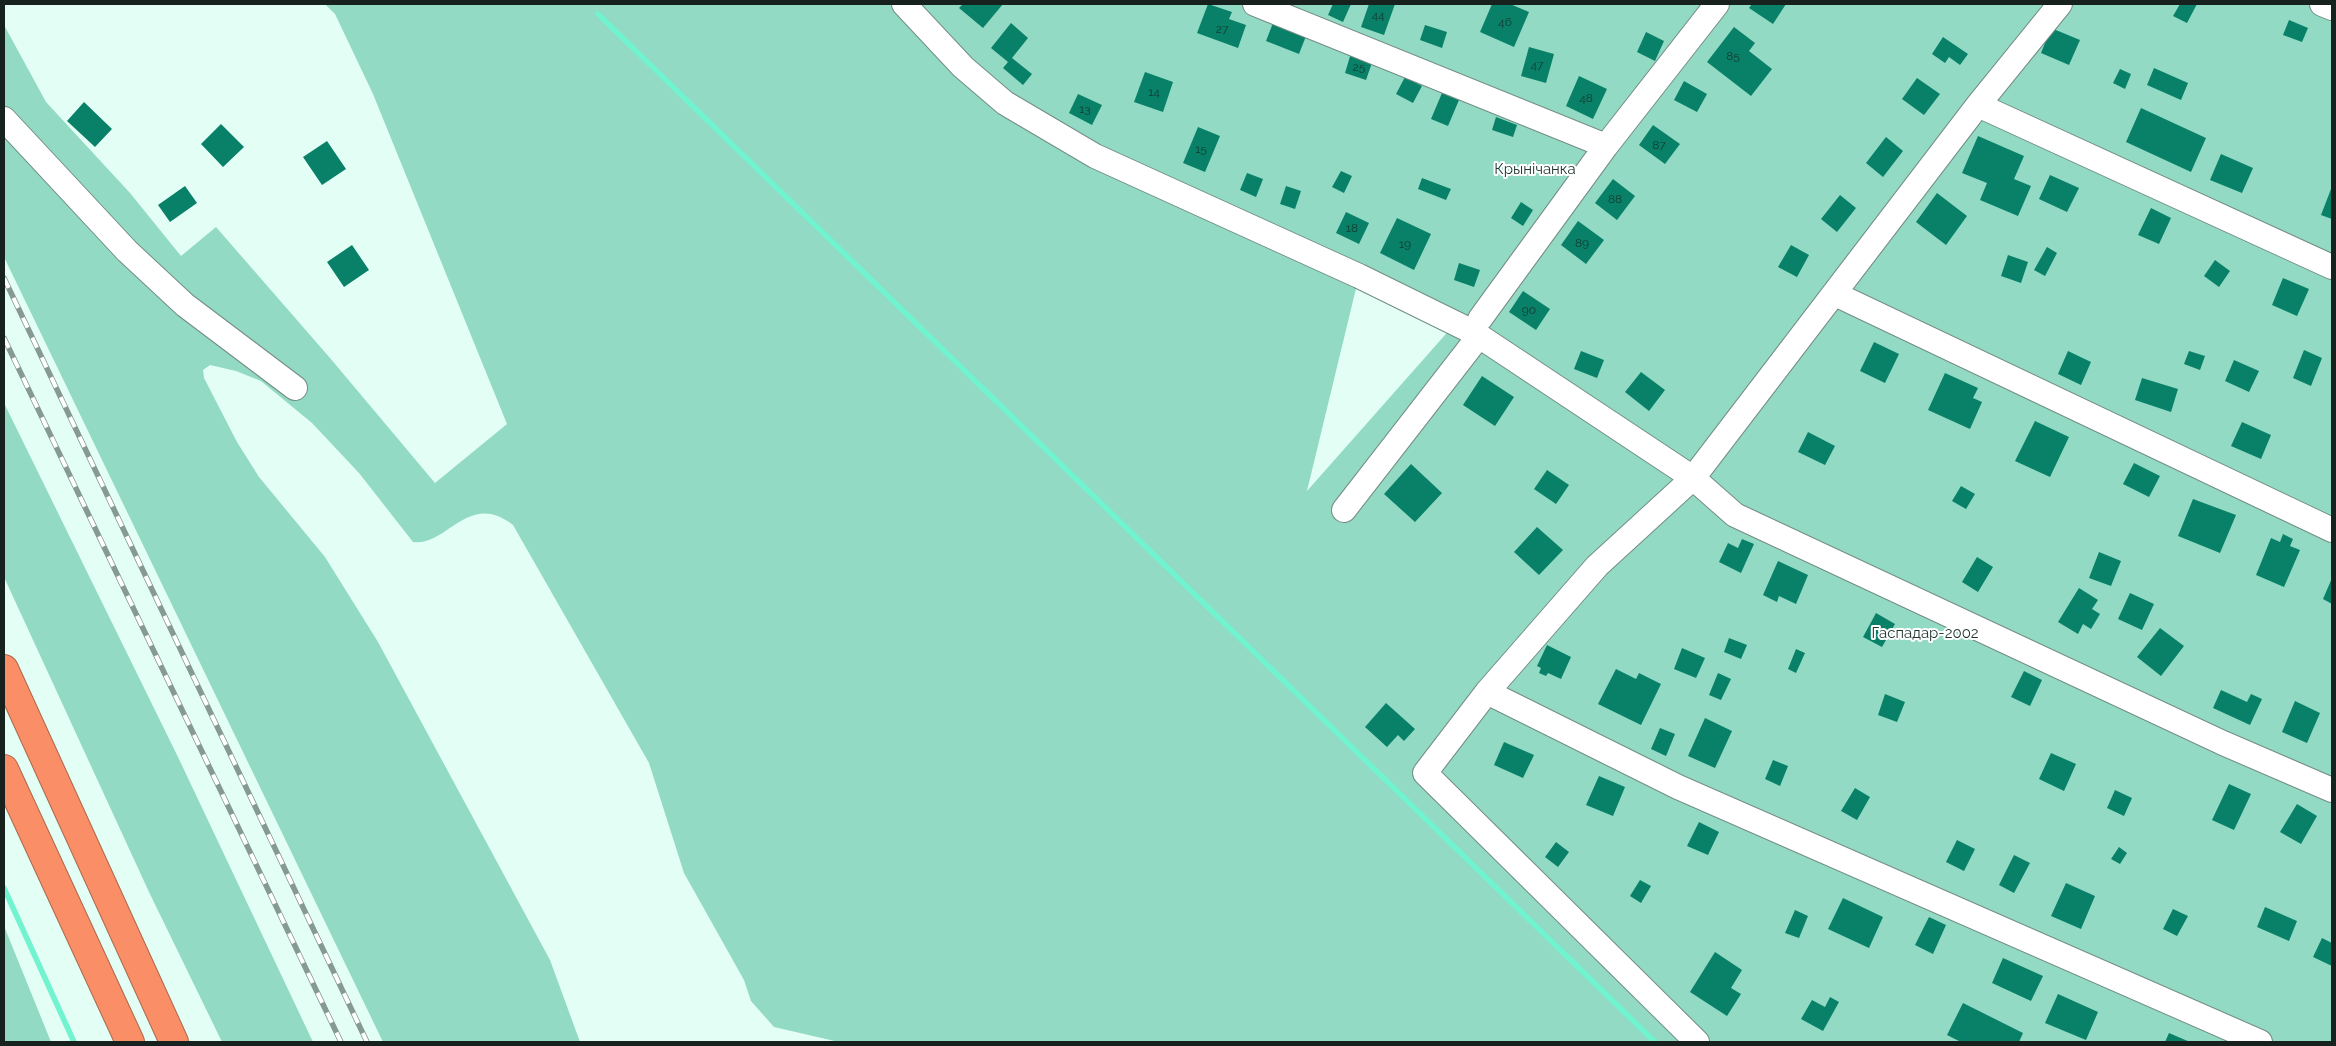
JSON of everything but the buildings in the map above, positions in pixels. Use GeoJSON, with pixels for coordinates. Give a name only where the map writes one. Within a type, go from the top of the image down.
{"type":"FeatureCollection","features":[{"type":"Feature","properties":{"kind":"highway"},"geometry":{"type":"LineString","coordinates":[[4,668],[174,1042]]}},
{"type":"Feature","properties":{"kind":"highway"},"geometry":{"type":"LineString","coordinates":[[7,782],[130,1042]]}},
{"type":"Feature","properties":{"kind":"street"},"geometry":{"type":"LineString","coordinates":[[904,4],[963,67],[1005,103],[1095,156],[1359,276],[1479,328],[1693,478],[1735,515],[2223,743],[2332,790]]}},
{"type":"Feature","properties":{"kind":"street"},"geometry":{"type":"LineString","coordinates":[[1255,4],[1606,146]]}},
{"type":"Feature","properties":{"kind":"street"},"geometry":{"type":"LineString","coordinates":[[1344,510],[1479,328],[1606,146],[1717,4]]}},
{"type":"Feature","properties":{"kind":"street"},"geometry":{"type":"LineString","coordinates":[[1697,1042],[1425,773],[1487,692],[1597,566],[1693,478],[1978,105],[2060,4]]}},
{"type":"Feature","properties":{"kind":"street"},"geometry":{"type":"LineString","coordinates":[[2322,4],[2332,8]]}},
{"type":"Feature","properties":{"kind":"street"},"geometry":{"type":"LineString","coordinates":[[1978,105],[2332,267]]}},
{"type":"Feature","properties":{"kind":"street"},"geometry":{"type":"LineString","coordinates":[[4,119],[127,251],[185,305],[295,388]]}},
{"type":"Feature","properties":{"kind":"street"},"geometry":{"type":"LineString","coordinates":[[1835,294],[2332,530]]}},
{"type":"Feature","properties":{"kind":"street"},"geometry":{"type":"LineString","coordinates":[[1487,692],[1678,787],[2260,1042]]}},
{"type":"Feature","properties":{"kind":"green space"},"geometry":{"type":"Polygon","coordinates":[[[325,4],[2332,4],[2332,1042],[839,1042],[774,1027],[751,1001],[744,980],[684,873],[649,763],[513,525],[497,516],[483,514],[471,516],[437,537],[413,542],[359,473],[312,423],[261,381],[236,371],[210,365],[203,370],[204,378],[237,442],[259,477],[325,557],[378,642],[550,960],[580,1042],[383,1042],[4,257],[4,25],[46,102],[130,193],[181,256],[216,227],[435,483],[507,424],[373,94],[335,14],[325,4]],[[1359,276],[1307,491],[1460,318],[1359,276]]]}},
{"type":"Feature","properties":{"kind":"green space"},"geometry":{"type":"Polygon","coordinates":[[[4,403],[177,755],[313,1042],[222,1042],[149,892],[4,577],[4,403]]]}},
{"type":"Feature","properties":{"kind":"green space"},"geometry":{"type":"Polygon","coordinates":[[[4,926],[51,1042],[4,1042],[4,926]]]}},
{"type":"Feature","properties":{"kind":"waterway"},"geometry":{"type":"LineString","coordinates":[[598,14],[1655,1042]]}},
{"type":"Feature","properties":{"kind":"waterway"},"geometry":{"type":"LineString","coordinates":[[4,888],[74,1042]]}},
{"type":"Feature","properties":{"kind":"railway"},"geometry":{"type":"LineString","coordinates":[[4,278],[367,1042]]}},
{"type":"Feature","properties":{"kind":"railway"},"geometry":{"type":"LineString","coordinates":[[4,338],[341,1042]]}},
{"type":"Feature","properties":{"kind":"park label","name":"Крынічанка"},"geometry":{"type":"Point","coordinates":[1535,169]}},
{"type":"Feature","properties":{"kind":"park label","name":"Гаспадар-2002"},"geometry":{"type":"Point","coordinates":[1925,633]}}]}
